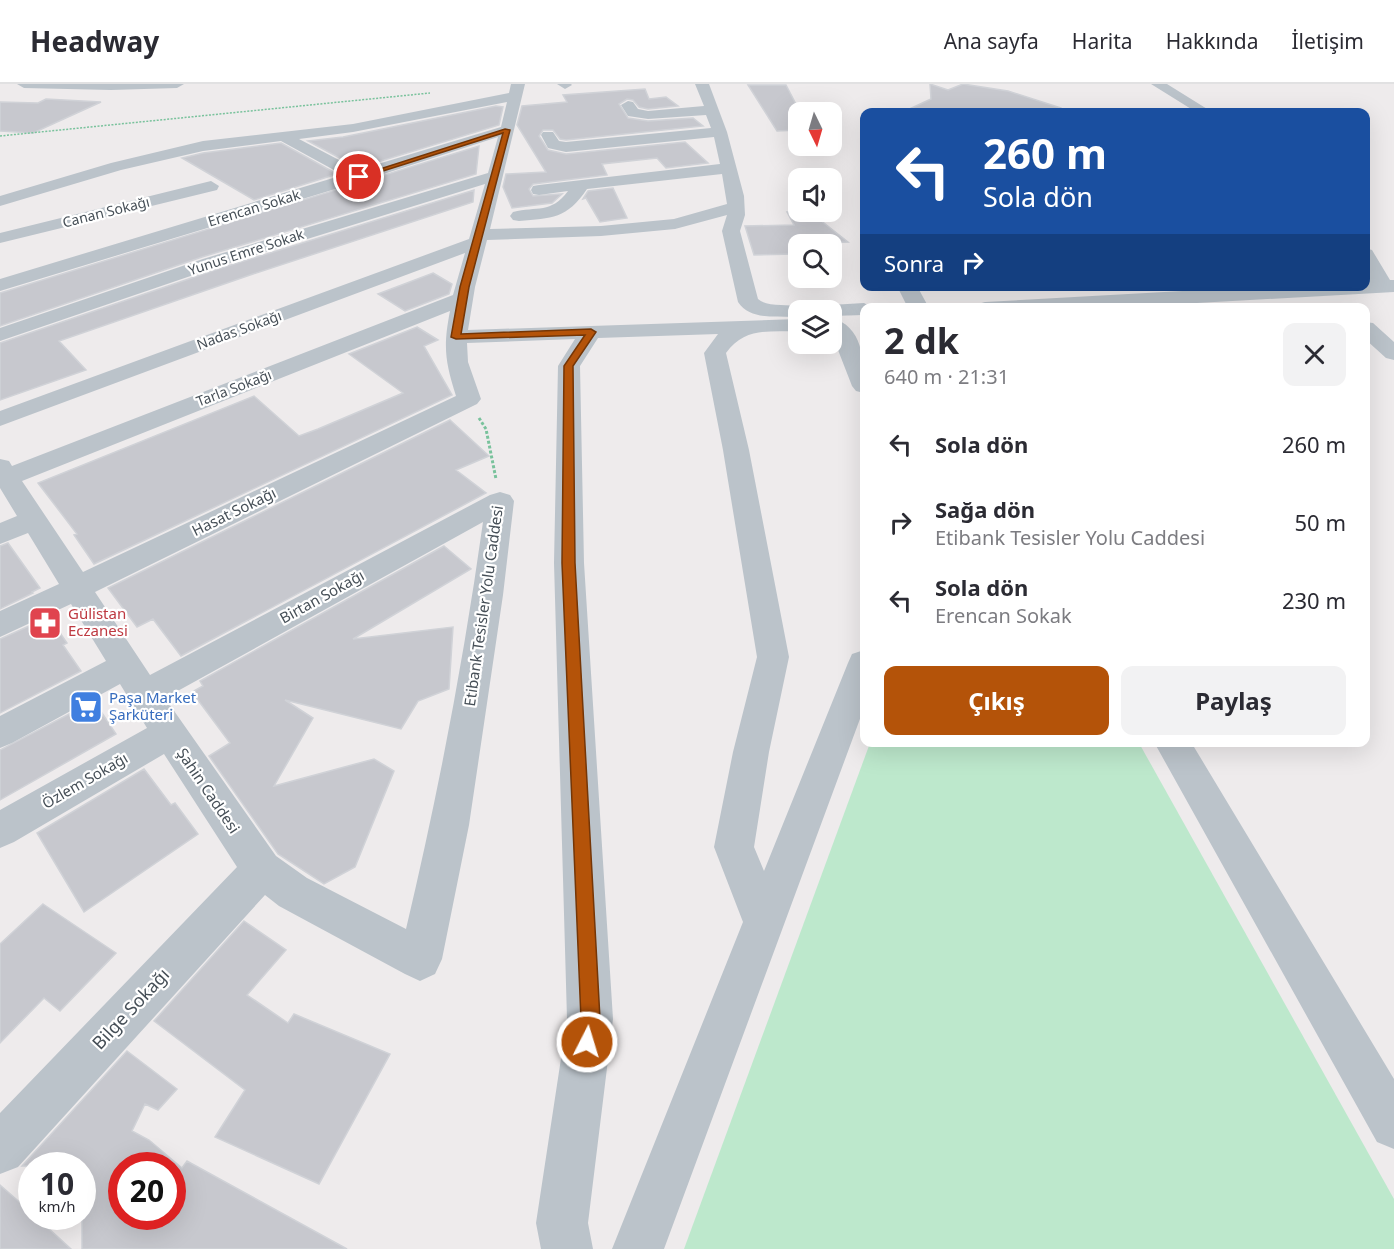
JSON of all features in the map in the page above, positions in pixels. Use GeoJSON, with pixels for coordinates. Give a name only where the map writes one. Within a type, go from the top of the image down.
{"type":"FeatureCollection","features":[{"type":"Feature","properties":{"kind":"street"},"geometry":{"type":"LineString","coordinates":[[24,84],[111,86],[177,84]]}},
{"type":"Feature","properties":{"kind":"street"},"geometry":{"type":"LineString","coordinates":[[702,84],[720,132],[736,196],[736,215],[731,231],[748,302],[757,309],[788,311]]}},
{"type":"Feature","properties":{"kind":"street"},"geometry":{"type":"LineString","coordinates":[[1158,84],[1198,108]]}},
{"type":"Feature","properties":{"kind":"street"},"geometry":{"type":"LineString","coordinates":[[0,201],[163,154],[203,146],[353,128],[516,90],[462,299],[456,337],[457,362],[469,399]]}},
{"type":"Feature","properties":{"kind":"street"},"geometry":{"type":"LineString","coordinates":[[628,105],[633,113],[648,115],[712,110]]}},
{"type":"Feature","properties":{"kind":"street","name":"Erencan Sokak"},"geometry":{"type":"LineString","coordinates":[[0,285],[507,130]]}},
{"type":"Feature","properties":{"kind":"street"},"geometry":{"type":"LineString","coordinates":[[548,135],[553,145],[566,147],[720,132]]}},
{"type":"Feature","properties":{"kind":"street"},"geometry":{"type":"LineString","coordinates":[[283,136],[359,177]]}},
{"type":"Feature","properties":{"kind":"street"},"geometry":{"type":"LineString","coordinates":[[163,154],[293,237]]}},
{"type":"Feature","properties":{"kind":"street"},"geometry":{"type":"LineString","coordinates":[[539,190],[729,168]]}},
{"type":"Feature","properties":{"kind":"street","name":"Yunus Emre Sokak"},"geometry":{"type":"LineString","coordinates":[[0,335],[293,237],[494,176]]}},
{"type":"Feature","properties":{"kind":"street"},"geometry":{"type":"LineString","coordinates":[[519,216],[558,212],[569,205],[581,185]]}},
{"type":"Feature","properties":{"kind":"street","name":"Canan Sokağı"},"geometry":{"type":"LineString","coordinates":[[0,238],[221,192]]}},
{"type":"Feature","properties":{"kind":"street","name":"Nadas Sokağı"},"geometry":{"type":"LineString","coordinates":[[0,419],[478,238],[675,224],[736,207]]}},
{"type":"Feature","properties":{"kind":"street"},"geometry":{"type":"LineString","coordinates":[[1370,262],[1388,286]]}},
{"type":"Feature","properties":{"kind":"street"},"geometry":{"type":"LineString","coordinates":[[1370,287],[1388,286]]}},
{"type":"Feature","properties":{"kind":"street"},"geometry":{"type":"LineString","coordinates":[[1073,303],[1284,291]]}},
{"type":"Feature","properties":{"kind":"street"},"geometry":{"type":"LineString","coordinates":[[1321,291],[1335,303]]}},
{"type":"Feature","properties":{"kind":"street","name":"Tarla Sokağı"},"geometry":{"type":"LineString","coordinates":[[3,472],[462,299]]}},
{"type":"Feature","properties":{"kind":"street"},"geometry":{"type":"LineString","coordinates":[[842,310],[860,309]]}},
{"type":"Feature","properties":{"kind":"street"},"geometry":{"type":"LineString","coordinates":[[456,337],[788,325]]}},
{"type":"Feature","properties":{"kind":"street"},"geometry":{"type":"LineString","coordinates":[[746,327],[727,337],[715,353],[736,450],[773,657],[734,847],[764,922]]}},
{"type":"Feature","properties":{"kind":"street"},"geometry":{"type":"LineString","coordinates":[[842,331],[860,376]]}},
{"type":"Feature","properties":{"kind":"street"},"geometry":{"type":"LineString","coordinates":[[567,1249],[562,1223],[590,1019],[568,563],[569,366],[591,332]]}},
{"type":"Feature","properties":{"kind":"street"},"geometry":{"type":"LineString","coordinates":[[1370,332],[1394,352]]}},
{"type":"Feature","properties":{"kind":"street","name":"Hasat Sokağı"},"geometry":{"type":"LineString","coordinates":[[0,625],[469,399]]}},
{"type":"Feature","properties":{"kind":"street","name":"Şahin Caddesi"},"geometry":{"type":"LineString","coordinates":[[3,472],[169,733],[262,869],[293,892],[420,959]]}},
{"type":"Feature","properties":{"kind":"street","name":"Birtan Sokağı"},"geometry":{"type":"LineString","coordinates":[[144,694],[500,501]]}},
{"type":"Feature","properties":{"kind":"street","name":"Etibank Tesisler Yolu Caddesi"},"geometry":{"type":"LineString","coordinates":[[420,959],[450,825],[488,595],[500,501]]}},
{"type":"Feature","properties":{"kind":"street"},"geometry":{"type":"LineString","coordinates":[[0,534],[33,520]]}},
{"type":"Feature","properties":{"kind":"street"},"geometry":{"type":"LineString","coordinates":[[0,733],[126,665]]}},
{"type":"Feature","properties":{"kind":"street"},"geometry":{"type":"LineString","coordinates":[[638,1249],[860,673]]}},
{"type":"Feature","properties":{"kind":"street","name":"Özlem Sokağı"},"geometry":{"type":"LineString","coordinates":[[0,830],[169,733]]}},
{"type":"Feature","properties":{"kind":"street"},"geometry":{"type":"LineString","coordinates":[[1175,747],[1394,1125]]}},
{"type":"Feature","properties":{"kind":"street","name":"Bilge Sokağı"},"geometry":{"type":"LineString","coordinates":[[0,1149],[262,869]]}},
{"type":"Feature","properties":{"kind":"path"},"geometry":{"type":"LineString","coordinates":[[0,136],[346,104],[440,91]]}},
{"type":"Feature","properties":{"kind":"path","name":"Etibank Tesisler Yolu Caddesi"},"geometry":{"type":"LineString","coordinates":[[469,399],[486,429],[500,501]]}},
{"type":"Feature","properties":{"kind":"green space"},"geometry":{"type":"Polygon","coordinates":[[[869,747],[1141,747],[1394,1199],[1394,1249],[684,1249],[869,747]]]}},
{"type":"Feature","properties":{"kind":"building"},"geometry":{"type":"Polygon","coordinates":[[[930,84],[948,90],[963,84],[1008,91],[1061,108],[912,108],[931,99],[930,84]]]}},
{"type":"Feature","properties":{"kind":"building"},"geometry":{"type":"Polygon","coordinates":[[[748,85],[786,85],[795,102],[788,102],[788,130],[777,131],[748,85]]]}},
{"type":"Feature","properties":{"kind":"building"},"geometry":{"type":"Polygon","coordinates":[[[645,89],[649,99],[666,97],[678,106],[648,109],[639,107],[633,100],[627,99],[619,104],[628,118],[648,121],[693,118],[703,126],[566,140],[560,139],[553,130],[543,130],[539,136],[548,150],[566,154],[685,142],[708,163],[666,168],[657,158],[602,164],[607,175],[533,184],[529,189],[533,196],[562,194],[552,203],[512,208],[503,187],[506,174],[546,172],[517,125],[522,106],[567,102],[563,95],[645,89]]]}},
{"type":"Feature","properties":{"kind":"building"},"geometry":{"type":"Polygon","coordinates":[[[46,99],[101,102],[33,133],[0,131],[0,102],[38,103],[46,99]]]}},
{"type":"Feature","properties":{"kind":"building"},"geometry":{"type":"Polygon","coordinates":[[[496,106],[503,107],[499,125],[358,168],[308,141],[343,137],[496,106]]]}},
{"type":"Feature","properties":{"kind":"building"},"geometry":{"type":"Polygon","coordinates":[[[281,143],[337,174],[254,200],[182,158],[203,153],[281,143]]]}},
{"type":"Feature","properties":{"kind":"building"},"geometry":{"type":"Polygon","coordinates":[[[479,146],[476,174],[202,257],[0,326],[0,293],[479,146]]]}},
{"type":"Feature","properties":{"kind":"building"},"geometry":{"type":"Polygon","coordinates":[[[613,188],[627,218],[600,222],[586,198],[583,199],[588,191],[613,188]]]}},
{"type":"Feature","properties":{"kind":"building"},"geometry":{"type":"Polygon","coordinates":[[[474,190],[473,202],[59,341],[86,370],[0,400],[0,343],[218,269],[474,190]]]}},
{"type":"Feature","properties":{"kind":"building"},"geometry":{"type":"Polygon","coordinates":[[[792,222],[823,222],[838,234],[788,234],[788,254],[754,255],[745,226],[794,225],[792,222]]]}},
{"type":"Feature","properties":{"kind":"building"},"geometry":{"type":"Polygon","coordinates":[[[433,273],[452,284],[449,294],[405,311],[378,294],[433,273]]]}},
{"type":"Feature","properties":{"kind":"building"},"geometry":{"type":"Polygon","coordinates":[[[417,327],[438,340],[424,346],[452,395],[94,564],[74,535],[77,534],[38,483],[254,396],[299,436],[318,429],[403,393],[349,354],[417,327]]]}},
{"type":"Feature","properties":{"kind":"building"},"geometry":{"type":"Polygon","coordinates":[[[450,420],[489,456],[456,470],[486,493],[181,656],[153,619],[137,627],[108,588],[450,420]]]}},
{"type":"Feature","properties":{"kind":"building"},"geometry":{"type":"Polygon","coordinates":[[[8,543],[40,588],[0,609],[0,546],[8,543]]]}},
{"type":"Feature","properties":{"kind":"building"},"geometry":{"type":"Polygon","coordinates":[[[444,546],[471,569],[353,639],[453,627],[449,689],[418,701],[401,729],[285,700],[313,718],[274,786],[374,759],[394,771],[355,867],[324,884],[278,854],[209,756],[230,743],[192,692],[203,686],[200,681],[444,546]]]}},
{"type":"Feature","properties":{"kind":"building"},"geometry":{"type":"Polygon","coordinates":[[[49,617],[67,643],[63,645],[81,671],[0,713],[0,639],[49,617]]]}},
{"type":"Feature","properties":{"kind":"building"},"geometry":{"type":"Polygon","coordinates":[[[94,701],[116,734],[0,800],[0,750],[94,701]]]}},
{"type":"Feature","properties":{"kind":"building"},"geometry":{"type":"Polygon","coordinates":[[[144,769],[171,805],[175,803],[198,834],[84,912],[37,833],[144,769]]]}},
{"type":"Feature","properties":{"kind":"building"},"geometry":{"type":"Polygon","coordinates":[[[43,904],[116,953],[60,1011],[44,998],[0,1043],[0,944],[43,904]]]}},
{"type":"Feature","properties":{"kind":"building"},"geometry":{"type":"Polygon","coordinates":[[[244,921],[286,950],[247,995],[288,1023],[294,1014],[390,1054],[319,1184],[215,1137],[245,1090],[154,1021],[244,921]]]}},
{"type":"Feature","properties":{"kind":"building"},"geometry":{"type":"Polygon","coordinates":[[[127,1051],[177,1089],[158,1110],[145,1104],[132,1131],[149,1140],[163,1152],[108,1152],[108,1230],[186,1230],[187,1161],[347,1249],[82,1249],[82,1230],[96,1230],[96,1152],[35,1152],[127,1051]]]}},
{"type":"Feature","properties":{"kind":"building"},"geometry":{"type":"Polygon","coordinates":[[[0,1185],[18,1201],[18,1230],[50,1230],[71,1249],[0,1249],[0,1185]]]}},
{"type":"Feature","properties":{"kind":"place","name":"Gülistan Eczanesi"},"geometry":{"type":"Point","coordinates":[45,623]}},
{"type":"Feature","properties":{"kind":"place","name":"Paşa Market Şarküteri"},"geometry":{"type":"Point","coordinates":[86,707]}},
{"type":"Feature","properties":{"kind":"route"},"geometry":{"type":"LineString","coordinates":[[359,177],[507,130],[465,287],[456,337],[591,332],[569,366],[568,563],[590,1019],[587,1042]]}}]}
